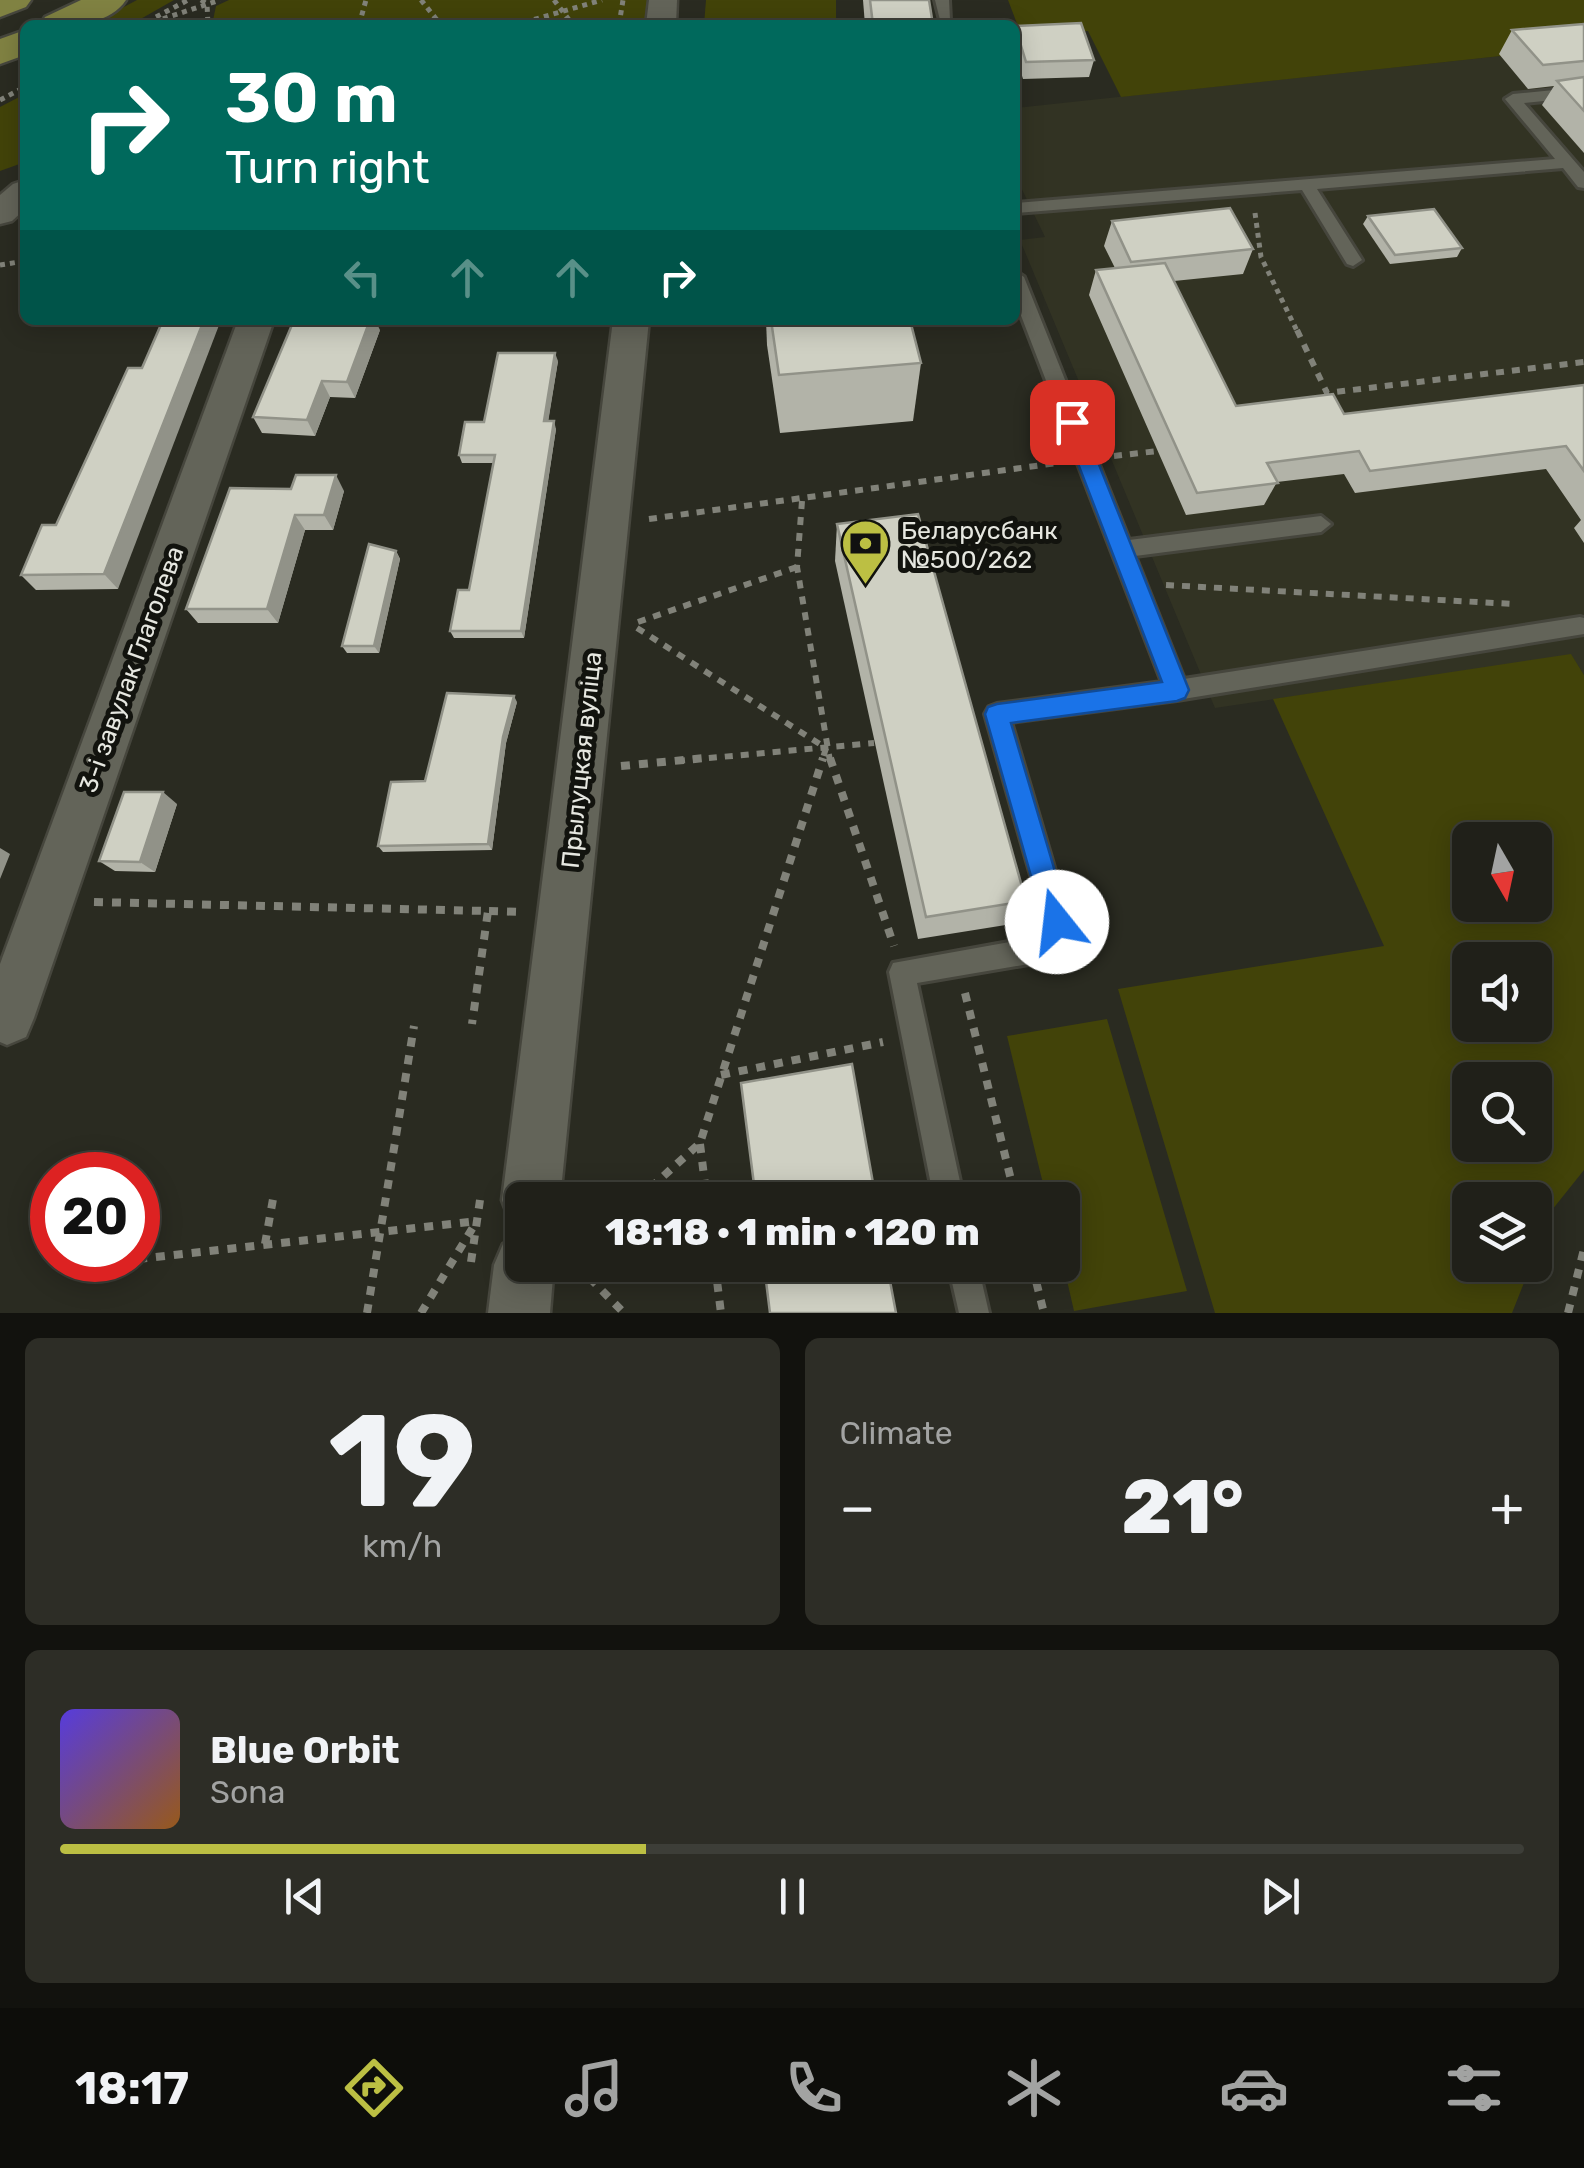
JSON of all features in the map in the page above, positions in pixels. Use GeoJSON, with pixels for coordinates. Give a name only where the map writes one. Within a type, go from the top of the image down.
{"type":"FeatureCollection","features":[{"type":"Feature","properties":{"kind":"main road"},"geometry":{"type":"LineString","coordinates":[[0,6],[14,0]]}},
{"type":"Feature","properties":{"kind":"main road"},"geometry":{"type":"LineString","coordinates":[[68,20],[109,0]]}},
{"type":"Feature","properties":{"kind":"street"},"geometry":{"type":"LineString","coordinates":[[0,212],[20,196]]}},
{"type":"Feature","properties":{"kind":"street","name":"3-і завулак Глаголева"},"geometry":{"type":"LineString","coordinates":[[6,1018],[254,325]]}},
{"type":"Feature","properties":{"kind":"street","name":"Прылуцкая вуліца"},"geometry":{"type":"LineString","coordinates":[[533,1182],[630,325]]}},
{"type":"Feature","properties":{"kind":"street"},"geometry":{"type":"LineString","coordinates":[[518,1313],[522,1282]]}},
{"type":"Feature","properties":{"kind":"lane"},"geometry":{"type":"LineString","coordinates":[[942,0],[945,17]]}},
{"type":"Feature","properties":{"kind":"lane"},"geometry":{"type":"LineString","coordinates":[[1584,92],[1513,99],[1584,183]]}},
{"type":"Feature","properties":{"kind":"lane"},"geometry":{"type":"LineString","coordinates":[[1020,208],[1567,163]]}},
{"type":"Feature","properties":{"kind":"lane"},"geometry":{"type":"LineString","coordinates":[[1304,182],[1353,260]]}},
{"type":"Feature","properties":{"kind":"lane"},"geometry":{"type":"LineString","coordinates":[[1020,290],[1177,690]]}},
{"type":"Feature","properties":{"kind":"lane"},"geometry":{"type":"LineString","coordinates":[[1122,549],[1321,524]]}},
{"type":"Feature","properties":{"kind":"lane"},"geometry":{"type":"LineString","coordinates":[[945,1182],[902,972],[1064,946],[997,714],[1583,628]]}},
{"type":"Feature","properties":{"kind":"lane"},"geometry":{"type":"LineString","coordinates":[[967,1282],[974,1313]]}},
{"type":"Feature","properties":{"kind":"path"},"geometry":{"type":"LineString","coordinates":[[152,20],[188,0]]}},
{"type":"Feature","properties":{"kind":"path"},"geometry":{"type":"LineString","coordinates":[[201,0],[208,4]]}},
{"type":"Feature","properties":{"kind":"path"},"geometry":{"type":"LineString","coordinates":[[158,20],[220,0]]}},
{"type":"Feature","properties":{"kind":"path"},"geometry":{"type":"LineString","coordinates":[[421,0],[437,20]]}},
{"type":"Feature","properties":{"kind":"path"},"geometry":{"type":"LineString","coordinates":[[554,0],[569,20]]}},
{"type":"Feature","properties":{"kind":"path"},"geometry":{"type":"LineString","coordinates":[[532,20],[602,0]]}},
{"type":"Feature","properties":{"kind":"path"},"geometry":{"type":"LineString","coordinates":[[208,4],[208,20]]}},
{"type":"Feature","properties":{"kind":"path"},"geometry":{"type":"LineString","coordinates":[[1251,186],[1262,258],[1327,392],[1584,362]]}},
{"type":"Feature","properties":{"kind":"path"},"geometry":{"type":"LineString","coordinates":[[608,525],[1158,451]]}},
{"type":"Feature","properties":{"kind":"path"},"geometry":{"type":"LineString","coordinates":[[802,501],[797,567],[826,748],[902,972]]}},
{"type":"Feature","properties":{"kind":"path"},"geometry":{"type":"LineString","coordinates":[[797,567],[632,624],[826,748]]}},
{"type":"Feature","properties":{"kind":"path"},"geometry":{"type":"LineString","coordinates":[[1136,584],[1526,605]]}},
{"type":"Feature","properties":{"kind":"path"},"geometry":{"type":"LineString","coordinates":[[618,766],[874,742]]}},
{"type":"Feature","properties":{"kind":"path"},"geometry":{"type":"LineString","coordinates":[[705,1182],[700,1143],[826,748]]}},
{"type":"Feature","properties":{"kind":"path"},"geometry":{"type":"LineString","coordinates":[[48,901],[488,911],[472,1024]]}},
{"type":"Feature","properties":{"kind":"path"},"geometry":{"type":"LineString","coordinates":[[958,963],[1012,1182]]}},
{"type":"Feature","properties":{"kind":"path"},"geometry":{"type":"LineString","coordinates":[[367,1313],[414,1026]]}},
{"type":"Feature","properties":{"kind":"path"},"geometry":{"type":"LineString","coordinates":[[720,1075],[914,1036]]}},
{"type":"Feature","properties":{"kind":"path"},"geometry":{"type":"LineString","coordinates":[[657,1182],[700,1143]]}},
{"type":"Feature","properties":{"kind":"path"},"geometry":{"type":"LineString","coordinates":[[265,1244],[273,1199]]}},
{"type":"Feature","properties":{"kind":"path"},"geometry":{"type":"LineString","coordinates":[[160,1257],[477,1221],[422,1313]]}},
{"type":"Feature","properties":{"kind":"path"},"geometry":{"type":"LineString","coordinates":[[1568,1313],[1584,1249]]}},
{"type":"Feature","properties":{"kind":"path"},"geometry":{"type":"LineString","coordinates":[[594,1282],[624,1313]]}},
{"type":"Feature","properties":{"kind":"path"},"geometry":{"type":"LineString","coordinates":[[717,1282],[720,1313]]}},
{"type":"Feature","properties":{"kind":"path"},"geometry":{"type":"LineString","coordinates":[[1036,1282],[1044,1313]]}},
{"type":"Feature","properties":{"kind":"shaded area"},"geometry":{"type":"Polygon","coordinates":[[[137,0],[174,0],[139,20],[99,20],[137,0]]]}},
{"type":"Feature","properties":{"kind":"shaded area"},"geometry":{"type":"Polygon","coordinates":[[[229,0],[655,0],[653,20],[213,20],[216,6],[229,0]]]}},
{"type":"Feature","properties":{"kind":"shaded area"},"geometry":{"type":"Polygon","coordinates":[[[706,0],[836,0],[836,20],[704,20],[706,0]]]}},
{"type":"Feature","properties":{"kind":"shaded area"},"geometry":{"type":"Polygon","coordinates":[[[1008,0],[1584,0],[1584,47],[1121,97],[1088,31],[1021,34],[1020,20],[1016,20],[1008,0]]]}},
{"type":"Feature","properties":{"kind":"shaded area"},"geometry":{"type":"Polygon","coordinates":[[[1584,47],[1584,675],[1571,655],[1215,708],[1020,240],[1045,237],[1020,185],[1020,107],[1584,47]]]}},
{"type":"Feature","properties":{"kind":"shaded area"},"geometry":{"type":"Polygon","coordinates":[[[20,97],[20,164],[0,171],[0,107],[20,97]]]}},
{"type":"Feature","properties":{"kind":"shaded area"},"geometry":{"type":"Polygon","coordinates":[[[1571,654],[1584,675],[1584,1170],[1552,1210],[1552,1182],[1452,1182],[1452,1282],[1524,1282],[1512,1313],[1215,1313],[1118,989],[1384,946],[1273,699],[1571,654]]]}},
{"type":"Feature","properties":{"kind":"shaded area"},"geometry":{"type":"Polygon","coordinates":[[[1107,1019],[1187,1291],[1074,1311],[1067,1282],[1080,1282],[1080,1182],[1043,1182],[1007,1036],[1107,1019]]]}},
{"type":"Feature","properties":{"kind":"building"},"geometry":{"type":"Polygon","coordinates":[[[870,0],[929,0],[932,20],[872,20],[870,0]]]}},
{"type":"Feature","properties":{"kind":"building"},"geometry":{"type":"Polygon","coordinates":[[[1081,23],[1094,60],[1026,62],[1020,26],[1081,23]]]}},
{"type":"Feature","properties":{"kind":"building"},"geometry":{"type":"Polygon","coordinates":[[[1584,24],[1584,61],[1543,65],[1512,30],[1584,24]]]}},
{"type":"Feature","properties":{"kind":"building"},"geometry":{"type":"Polygon","coordinates":[[[1584,77],[1584,111],[1557,81],[1584,77]]]}},
{"type":"Feature","properties":{"kind":"building"},"geometry":{"type":"Polygon","coordinates":[[[1230,208],[1253,249],[1131,262],[1112,221],[1230,208]]]}},
{"type":"Feature","properties":{"kind":"building"},"geometry":{"type":"Polygon","coordinates":[[[1434,209],[1462,248],[1395,255],[1368,216],[1434,209]]]}},
{"type":"Feature","properties":{"kind":"building"},"geometry":{"type":"Polygon","coordinates":[[[1165,263],[1236,406],[1333,394],[1344,414],[1584,385],[1584,471],[1566,446],[1370,471],[1359,451],[1267,463],[1278,483],[1197,493],[1096,270],[1165,263]]]}},
{"type":"Feature","properties":{"kind":"building"},"geometry":{"type":"Polygon","coordinates":[[[161,325],[202,325],[104,574],[21,575],[42,525],[56,525],[128,368],[142,368],[161,325]]]}},
{"type":"Feature","properties":{"kind":"building"},"geometry":{"type":"Polygon","coordinates":[[[292,325],[368,325],[347,382],[322,381],[307,420],[253,417],[292,325]]]}},
{"type":"Feature","properties":{"kind":"building"},"geometry":{"type":"Polygon","coordinates":[[[772,325],[911,325],[921,363],[779,375],[772,325]]]}},
{"type":"Feature","properties":{"kind":"building"},"geometry":{"type":"Polygon","coordinates":[[[498,353],[555,353],[544,421],[554,421],[521,631],[450,631],[458,590],[469,590],[495,455],[459,455],[465,422],[484,422],[498,353]]]}},
{"type":"Feature","properties":{"kind":"building"},"geometry":{"type":"Polygon","coordinates":[[[296,475],[336,475],[324,515],[295,515],[267,609],[186,609],[230,488],[291,489],[296,475]]]}},
{"type":"Feature","properties":{"kind":"building"},"geometry":{"type":"Polygon","coordinates":[[[918,514],[1026,901],[926,917],[837,524],[918,514]]]}},
{"type":"Feature","properties":{"kind":"building"},"geometry":{"type":"Polygon","coordinates":[[[369,544],[396,551],[374,646],[342,646],[369,544]]]}},
{"type":"Feature","properties":{"kind":"building"},"geometry":{"type":"Polygon","coordinates":[[[447,693],[514,696],[503,737],[488,844],[378,846],[391,782],[425,781],[447,693]]]}},
{"type":"Feature","properties":{"kind":"building"},"geometry":{"type":"Polygon","coordinates":[[[124,792],[163,792],[140,862],[99,861],[124,792]]]}},
{"type":"Feature","properties":{"kind":"building"},"geometry":{"type":"Polygon","coordinates":[[[852,1064],[873,1182],[754,1182],[741,1083],[852,1064]]]}},
{"type":"Feature","properties":{"kind":"building"},"geometry":{"type":"Polygon","coordinates":[[[766,1282],[890,1282],[896,1313],[770,1313],[766,1282]]]}},
{"type":"Feature","properties":{"kind":"place","name":"Беларусбанк №500/262"},"geometry":{"type":"Point","coordinates":[866,586]}},
{"type":"Feature","properties":{"kind":"route"},"geometry":{"type":"LineString","coordinates":[[1057,922],[997,714],[1177,690],[1072,422]]}}]}
